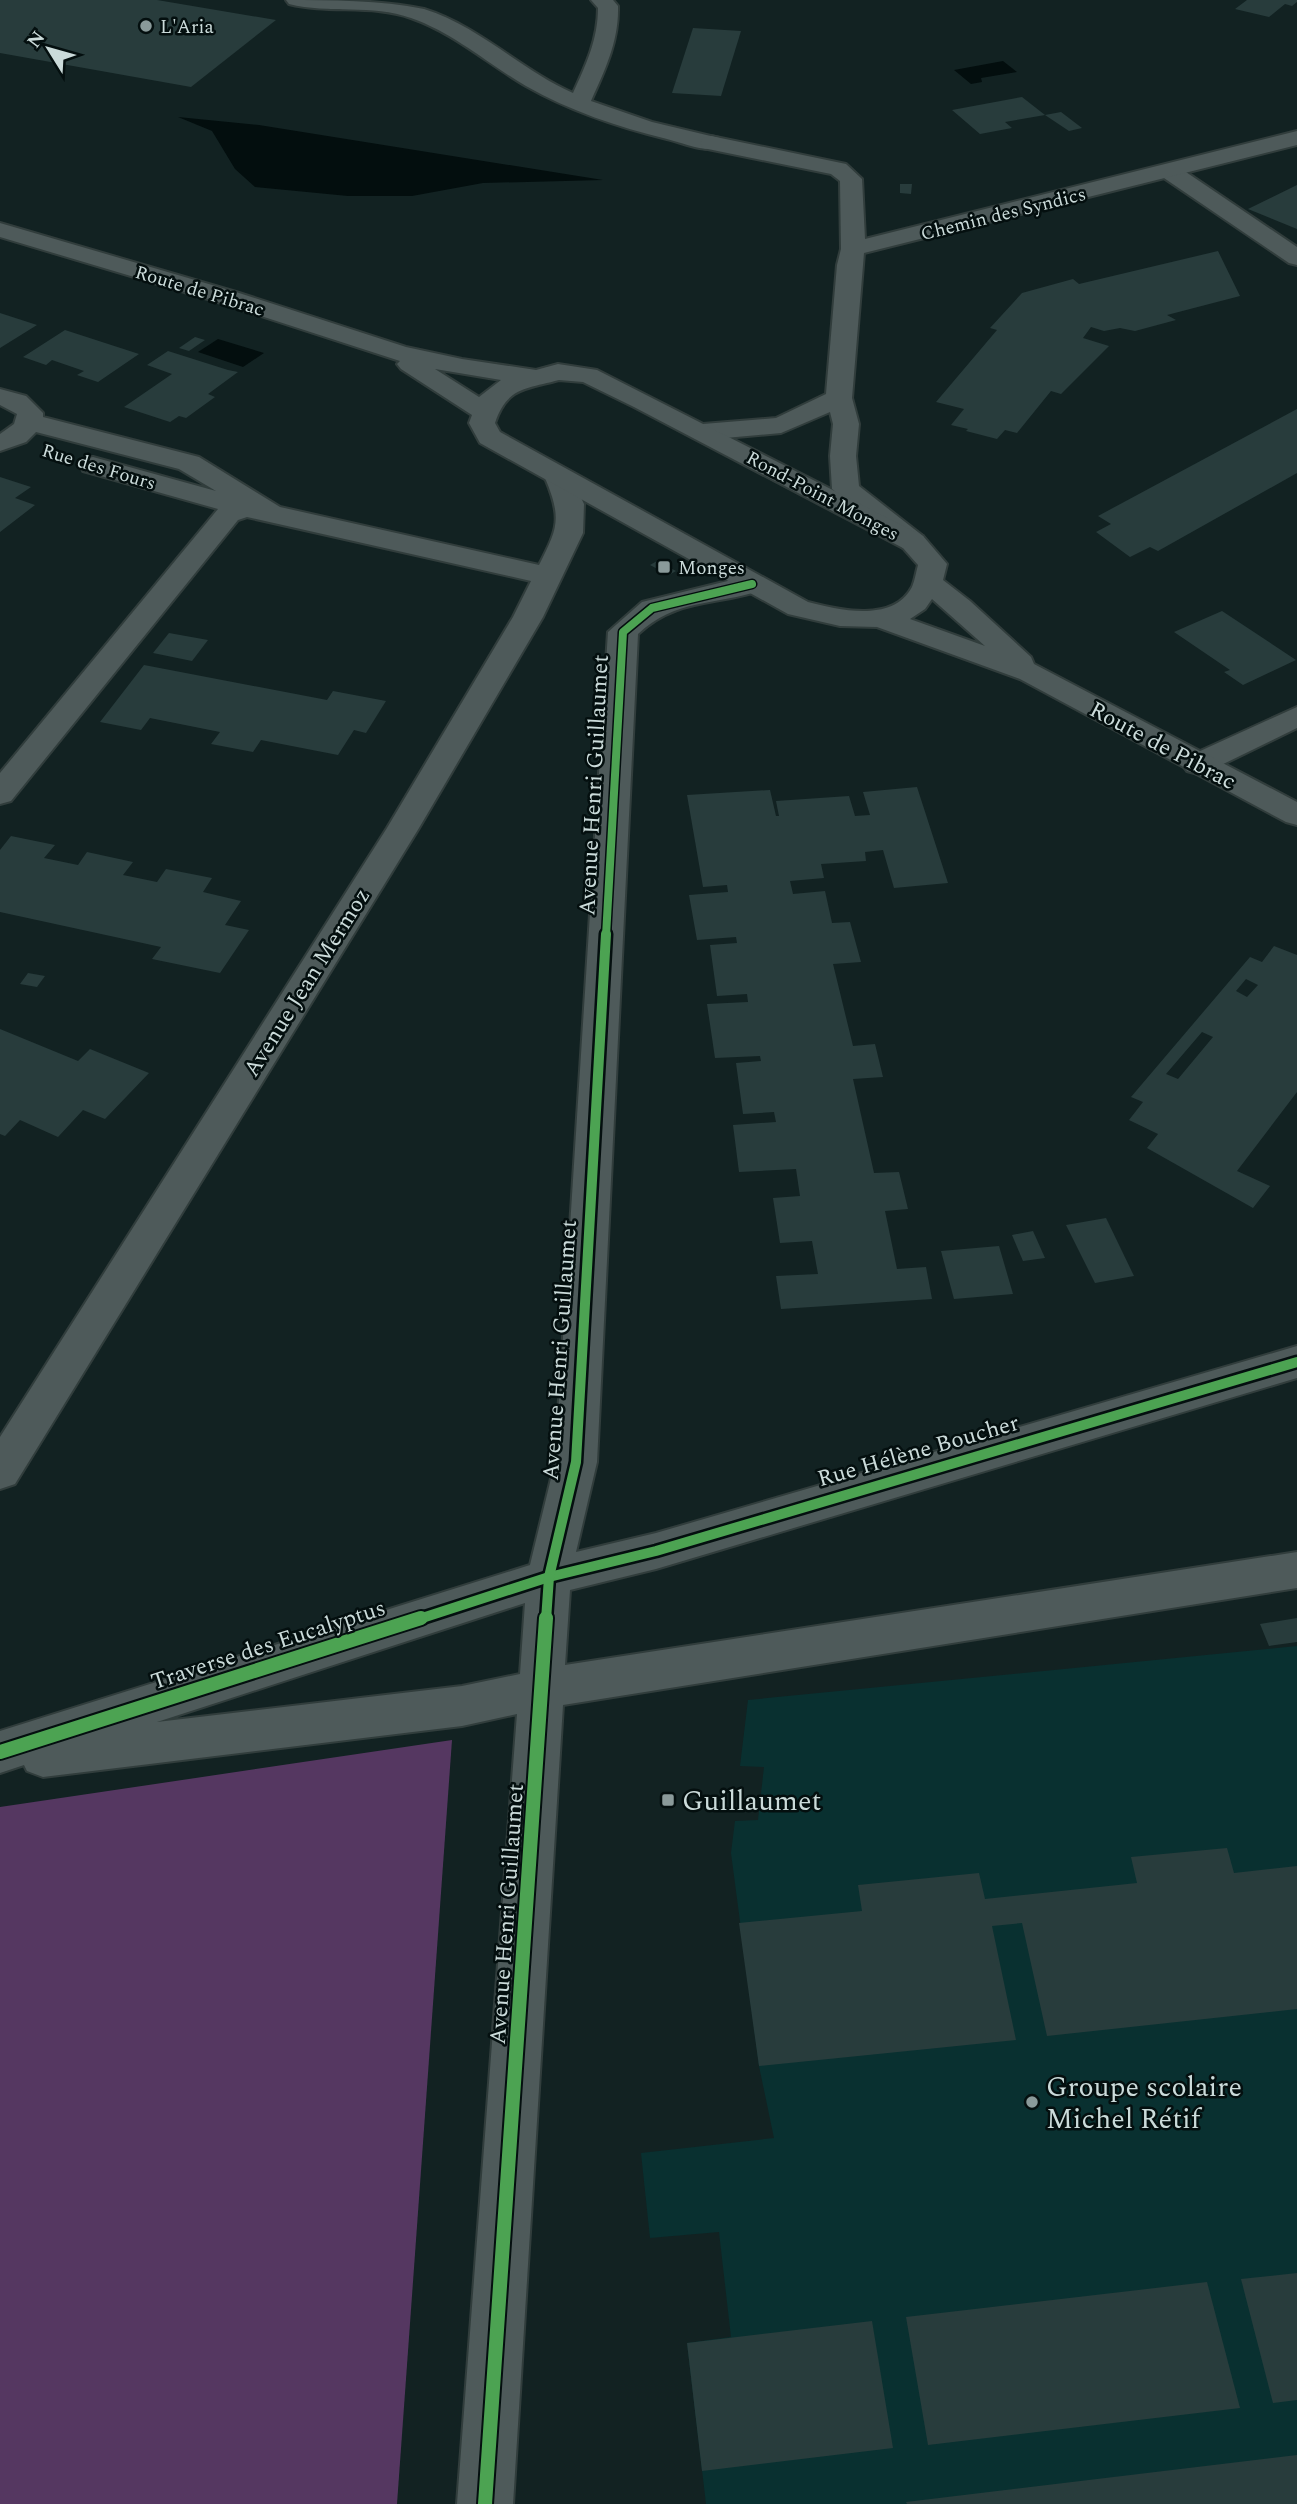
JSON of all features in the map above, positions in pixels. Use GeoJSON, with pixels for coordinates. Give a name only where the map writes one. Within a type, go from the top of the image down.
{"type":"FeatureCollection","features":[{"type":"Feature","properties":{"kind":"street"},"geometry":{"type":"LineString","coordinates":[[296,0],[374,4],[416,12],[456,28],[536,82],[579,103],[659,132],[838,169],[851,180],[853,249],[849,265],[839,398],[846,425],[843,456],[846,489],[913,542]]}},
{"type":"Feature","properties":{"kind":"street"},"geometry":{"type":"LineString","coordinates":[[374,4],[396,0]]}},
{"type":"Feature","properties":{"kind":"street"},"geometry":{"type":"LineString","coordinates":[[579,103],[610,25],[608,6],[601,0]]}},
{"type":"Feature","properties":{"kind":"street","name":"Chemin des Syndics"},"geometry":{"type":"LineString","coordinates":[[853,249],[1297,138]]}},
{"type":"Feature","properties":{"kind":"street"},"geometry":{"type":"LineString","coordinates":[[1170,171],[1297,258]]}},
{"type":"Feature","properties":{"kind":"street","name":"Route de Pibrac"},"geometry":{"type":"LineString","coordinates":[[0,230],[227,297],[399,353],[462,367],[534,377]]}},
{"type":"Feature","properties":{"kind":"street","name":"Route de Pibrac"},"geometry":{"type":"LineString","coordinates":[[399,353],[411,365],[485,412]]}},
{"type":"Feature","properties":{"kind":"street","name":"Rond-Point Monges"},"geometry":{"type":"LineString","coordinates":[[485,412],[489,399],[509,386],[558,372],[588,374],[913,542],[933,564],[930,584]]}},
{"type":"Feature","properties":{"kind":"street"},"geometry":{"type":"LineString","coordinates":[[0,397],[24,405],[30,413],[13,435]]}},
{"type":"Feature","properties":{"kind":"street"},"geometry":{"type":"LineString","coordinates":[[703,432],[782,425],[805,416],[819,405],[839,398]]}},
{"type":"Feature","properties":{"kind":"street"},"geometry":{"type":"LineString","coordinates":[[485,412],[482,423],[489,437],[798,608],[857,620],[881,619],[914,605],[930,584]]}},
{"type":"Feature","properties":{"kind":"street","name":"Rue des Fours"},"geometry":{"type":"LineString","coordinates":[[13,435],[188,463],[247,511]]}},
{"type":"Feature","properties":{"kind":"street","name":"Rue des Fours"},"geometry":{"type":"LineString","coordinates":[[13,435],[247,511],[549,576]]}},
{"type":"Feature","properties":{"kind":"street","name":"Avenue Jean Mermoz"},"geometry":{"type":"LineString","coordinates":[[0,1472],[403,828],[528,617],[569,533],[570,504],[559,478]]}},
{"type":"Feature","properties":{"kind":"street"},"geometry":{"type":"LineString","coordinates":[[0,794],[247,511]]}},
{"type":"Feature","properties":{"kind":"street","name":"Avenue Henri Guillaumet"},"geometry":{"type":"LineString","coordinates":[[485,2504],[549,1577],[576,1462],[623,632],[650,609],[684,597],[732,593],[752,584]]}},
{"type":"Feature","properties":{"kind":"street","name":"Route de Pibrac"},"geometry":{"type":"LineString","coordinates":[[930,584],[976,621],[1031,673]]}},
{"type":"Feature","properties":{"kind":"street","name":"Route de Pibrac"},"geometry":{"type":"LineString","coordinates":[[881,619],[1031,673],[1198,764],[1297,814]]}},
{"type":"Feature","properties":{"kind":"street"},"geometry":{"type":"LineString","coordinates":[[1198,764],[1297,716]]}},
{"type":"Feature","properties":{"kind":"street","name":"Rue Hélène Boucher"},"geometry":{"type":"LineString","coordinates":[[549,1577],[656,1550],[1297,1362]]}},
{"type":"Feature","properties":{"kind":"street"},"geometry":{"type":"LineString","coordinates":[[0,1760],[449,1708],[597,1678],[1297,1570]]}},
{"type":"Feature","properties":{"kind":"street","name":"Traverse des Eucalyptus"},"geometry":{"type":"LineString","coordinates":[[0,1752],[549,1577]]}},
{"type":"Feature","properties":{"kind":"shaded area"},"geometry":{"type":"Polygon","coordinates":[[[1003,61],[1017,72],[981,78],[982,82],[971,84],[954,70],[1003,61]]]}},
{"type":"Feature","properties":{"kind":"shaded area"},"geometry":{"type":"Polygon","coordinates":[[[178,117],[259,125],[603,180],[483,183],[412,196],[348,196],[255,187],[235,169],[212,131],[178,117]]]}},
{"type":"Feature","properties":{"kind":"shaded area"},"geometry":{"type":"Polygon","coordinates":[[[218,339],[264,353],[243,367],[198,352],[218,339]]]}},
{"type":"Feature","properties":{"kind":"shaded area","name":"Groupe scolaire Michel Rétif"},"geometry":{"type":"Polygon","coordinates":[[[1297,1646],[1297,2504],[706,2504],[687,2343],[731,2337],[719,2232],[650,2238],[641,2153],[774,2138],[759,2066],[731,1853],[735,1821],[758,1820],[764,1767],[740,1766],[748,1700],[1297,1646]]]}},
{"type":"Feature","properties":{"kind":"shaded area"},"geometry":{"type":"Polygon","coordinates":[[[452,1740],[397,2504],[0,2504],[0,1807],[452,1740]]]}},
{"type":"Feature","properties":{"kind":"building"},"geometry":{"type":"Polygon","coordinates":[[[0,0],[157,0],[276,20],[191,87],[0,53],[0,0]]]}},
{"type":"Feature","properties":{"kind":"building"},"geometry":{"type":"Polygon","coordinates":[[[1247,0],[1297,2],[1292,6],[1285,4],[1269,17],[1235,9],[1247,0]]]}},
{"type":"Feature","properties":{"kind":"building"},"geometry":{"type":"Polygon","coordinates":[[[693,28],[741,31],[721,96],[672,93],[693,28]]]}},
{"type":"Feature","properties":{"kind":"building"},"geometry":{"type":"Polygon","coordinates":[[[1022,97],[1045,115],[1005,122],[1012,128],[980,134],[952,110],[1022,97]]]}},
{"type":"Feature","properties":{"kind":"building"},"geometry":{"type":"Polygon","coordinates":[[[1061,112],[1082,128],[1069,131],[1045,115],[1061,112]]]}},
{"type":"Feature","properties":{"kind":"building"},"geometry":{"type":"Polygon","coordinates":[[[900,184],[912,184],[911,194],[900,193],[900,184]]]}},
{"type":"Feature","properties":{"kind":"building"},"geometry":{"type":"Polygon","coordinates":[[[1297,185],[1297,229],[1248,209],[1297,185]]]}},
{"type":"Feature","properties":{"kind":"building"},"geometry":{"type":"Polygon","coordinates":[[[1218,251],[1240,296],[1167,315],[1176,320],[1135,331],[1120,328],[1104,331],[1091,327],[1083,338],[1109,346],[1061,394],[1051,391],[1017,433],[1005,430],[997,439],[966,431],[968,429],[951,425],[964,409],[936,402],[997,330],[990,328],[1022,293],[1073,279],[1079,284],[1218,251]]]}},
{"type":"Feature","properties":{"kind":"building"},"geometry":{"type":"Polygon","coordinates":[[[0,313],[37,325],[0,348],[0,313]]]}},
{"type":"Feature","properties":{"kind":"building"},"geometry":{"type":"Polygon","coordinates":[[[65,330],[139,354],[98,382],[77,375],[84,371],[52,360],[46,365],[23,357],[65,330]]]}},
{"type":"Feature","properties":{"kind":"building"},"geometry":{"type":"Polygon","coordinates":[[[195,337],[205,340],[189,351],[179,348],[195,337]]]}},
{"type":"Feature","properties":{"kind":"building"},"geometry":{"type":"Polygon","coordinates":[[[168,351],[238,372],[208,394],[215,397],[186,418],[179,416],[170,422],[124,407],[172,374],[147,365],[168,351]]]}},
{"type":"Feature","properties":{"kind":"building"},"geometry":{"type":"Polygon","coordinates":[[[1297,409],[1297,473],[1158,551],[1150,547],[1130,557],[1096,532],[1111,524],[1098,516],[1297,409]]]}},
{"type":"Feature","properties":{"kind":"building"},"geometry":{"type":"Polygon","coordinates":[[[0,477],[31,487],[15,498],[35,505],[0,532],[0,477]]]}},
{"type":"Feature","properties":{"kind":"building"},"geometry":{"type":"Polygon","coordinates":[[[657,561],[676,571],[669,575],[650,565],[657,561]]]}},
{"type":"Feature","properties":{"kind":"building"},"geometry":{"type":"Polygon","coordinates":[[[1222,611],[1296,660],[1243,685],[1224,672],[1230,670],[1174,632],[1222,611]]]}},
{"type":"Feature","properties":{"kind":"building"},"geometry":{"type":"Polygon","coordinates":[[[169,633],[208,640],[192,661],[153,653],[169,633]]]}},
{"type":"Feature","properties":{"kind":"building"},"geometry":{"type":"Polygon","coordinates":[[[144,665],[327,700],[333,691],[386,701],[366,733],[354,730],[338,755],[261,740],[253,752],[211,744],[220,732],[150,718],[141,730],[100,722],[144,665]]]}},
{"type":"Feature","properties":{"kind":"building"},"geometry":{"type":"Polygon","coordinates":[[[917,787],[948,883],[894,888],[883,850],[865,852],[866,861],[821,864],[824,878],[790,881],[793,894],[825,891],[832,923],[850,922],[861,962],[833,964],[853,1046],[875,1044],[883,1077],[853,1079],[874,1173],[899,1172],[908,1209],[885,1211],[897,1269],[926,1267],[932,1299],[781,1309],[776,1276],[818,1274],[812,1241],[780,1243],[773,1198],[800,1196],[796,1169],[739,1172],[733,1125],[776,1122],[774,1112],[743,1114],[736,1063],[761,1061],[760,1056],[715,1058],[707,1004],[748,1002],[747,994],[717,996],[710,945],[737,943],[736,937],[697,940],[689,895],[728,892],[727,885],[703,887],[687,795],[770,790],[776,816],[779,816],[776,801],[849,796],[855,816],[870,815],[863,792],[917,787]]]}},
{"type":"Feature","properties":{"kind":"building"},"geometry":{"type":"Polygon","coordinates":[[[11,836],[55,845],[44,858],[78,865],[87,852],[133,862],[123,875],[157,882],[166,869],[212,878],[203,892],[241,901],[225,925],[249,930],[220,973],[152,959],[161,947],[0,912],[0,850],[11,836]]]}},
{"type":"Feature","properties":{"kind":"building"},"geometry":{"type":"Polygon","coordinates":[[[1274,946],[1297,955],[1297,1092],[1237,1171],[1270,1186],[1253,1208],[1147,1148],[1158,1134],[1129,1120],[1143,1102],[1131,1097],[1250,957],[1262,962],[1274,946]],[[1246,979],[1236,991],[1247,997],[1258,985],[1246,979]],[[1202,1032],[1166,1074],[1178,1079],[1213,1037],[1202,1032]]]}},
{"type":"Feature","properties":{"kind":"building"},"geometry":{"type":"Polygon","coordinates":[[[28,973],[45,976],[37,987],[20,984],[28,973]]]}},
{"type":"Feature","properties":{"kind":"building"},"geometry":{"type":"Polygon","coordinates":[[[0,1029],[78,1061],[90,1049],[149,1073],[105,1119],[83,1110],[58,1137],[20,1120],[5,1136],[0,1134],[0,1029]]]}},
{"type":"Feature","properties":{"kind":"building"},"geometry":{"type":"Polygon","coordinates":[[[1106,1218],[1134,1276],[1095,1283],[1066,1225],[1106,1218]]]}},
{"type":"Feature","properties":{"kind":"building"},"geometry":{"type":"Polygon","coordinates":[[[1033,1231],[1045,1258],[1023,1261],[1012,1235],[1033,1231]]]}},
{"type":"Feature","properties":{"kind":"building"},"geometry":{"type":"Polygon","coordinates":[[[999,1246],[1013,1294],[954,1299],[941,1251],[999,1246]]]}},
{"type":"Feature","properties":{"kind":"building"},"geometry":{"type":"Polygon","coordinates":[[[1297,1618],[1297,1642],[1269,1646],[1260,1624],[1297,1618]]]}},
{"type":"Feature","properties":{"kind":"building"},"geometry":{"type":"Polygon","coordinates":[[[1227,1848],[1234,1873],[1297,1866],[1297,2009],[1047,2036],[1022,1923],[992,1926],[1016,2040],[759,2066],[739,1923],[862,1911],[858,1885],[979,1873],[985,1899],[1137,1883],[1131,1857],[1227,1848]]]}},
{"type":"Feature","properties":{"kind":"building"},"geometry":{"type":"Polygon","coordinates":[[[1297,2273],[1297,2400],[1273,2403],[1241,2279],[1297,2273]]]}},
{"type":"Feature","properties":{"kind":"building"},"geometry":{"type":"Polygon","coordinates":[[[1207,2282],[1240,2408],[928,2445],[906,2317],[1207,2282]]]}},
{"type":"Feature","properties":{"kind":"building"},"geometry":{"type":"Polygon","coordinates":[[[872,2321],[893,2448],[702,2471],[687,2343],[872,2321]]]}},
{"type":"Feature","properties":{"kind":"building"},"geometry":{"type":"Polygon","coordinates":[[[1297,2455],[1297,2504],[906,2502],[1297,2455]]]}},
{"type":"Feature","properties":{"kind":"cycle path"},"geometry":{"type":"LineString","coordinates":[[485,2504],[549,1577],[576,1462],[623,632],[652,608],[664,603],[752,584]]}},
{"type":"Feature","properties":{"kind":"cycle path"},"geometry":{"type":"LineString","coordinates":[[0,1752],[549,1577],[656,1551],[1297,1362]]}},
{"type":"Feature","properties":{"kind":"place","name":"L'Aria"},"geometry":{"type":"Point","coordinates":[146,26]}},
{"type":"Feature","properties":{"kind":"place","name":"Monges"},"geometry":{"type":"Point","coordinates":[664,567]}},
{"type":"Feature","properties":{"kind":"place","name":"Guillaumet"},"geometry":{"type":"Point","coordinates":[668,1800]}},
{"type":"Feature","properties":{"kind":"place","name":"Groupe scolaire Michel Rétif"},"geometry":{"type":"Point","coordinates":[1032,2102]}}]}
